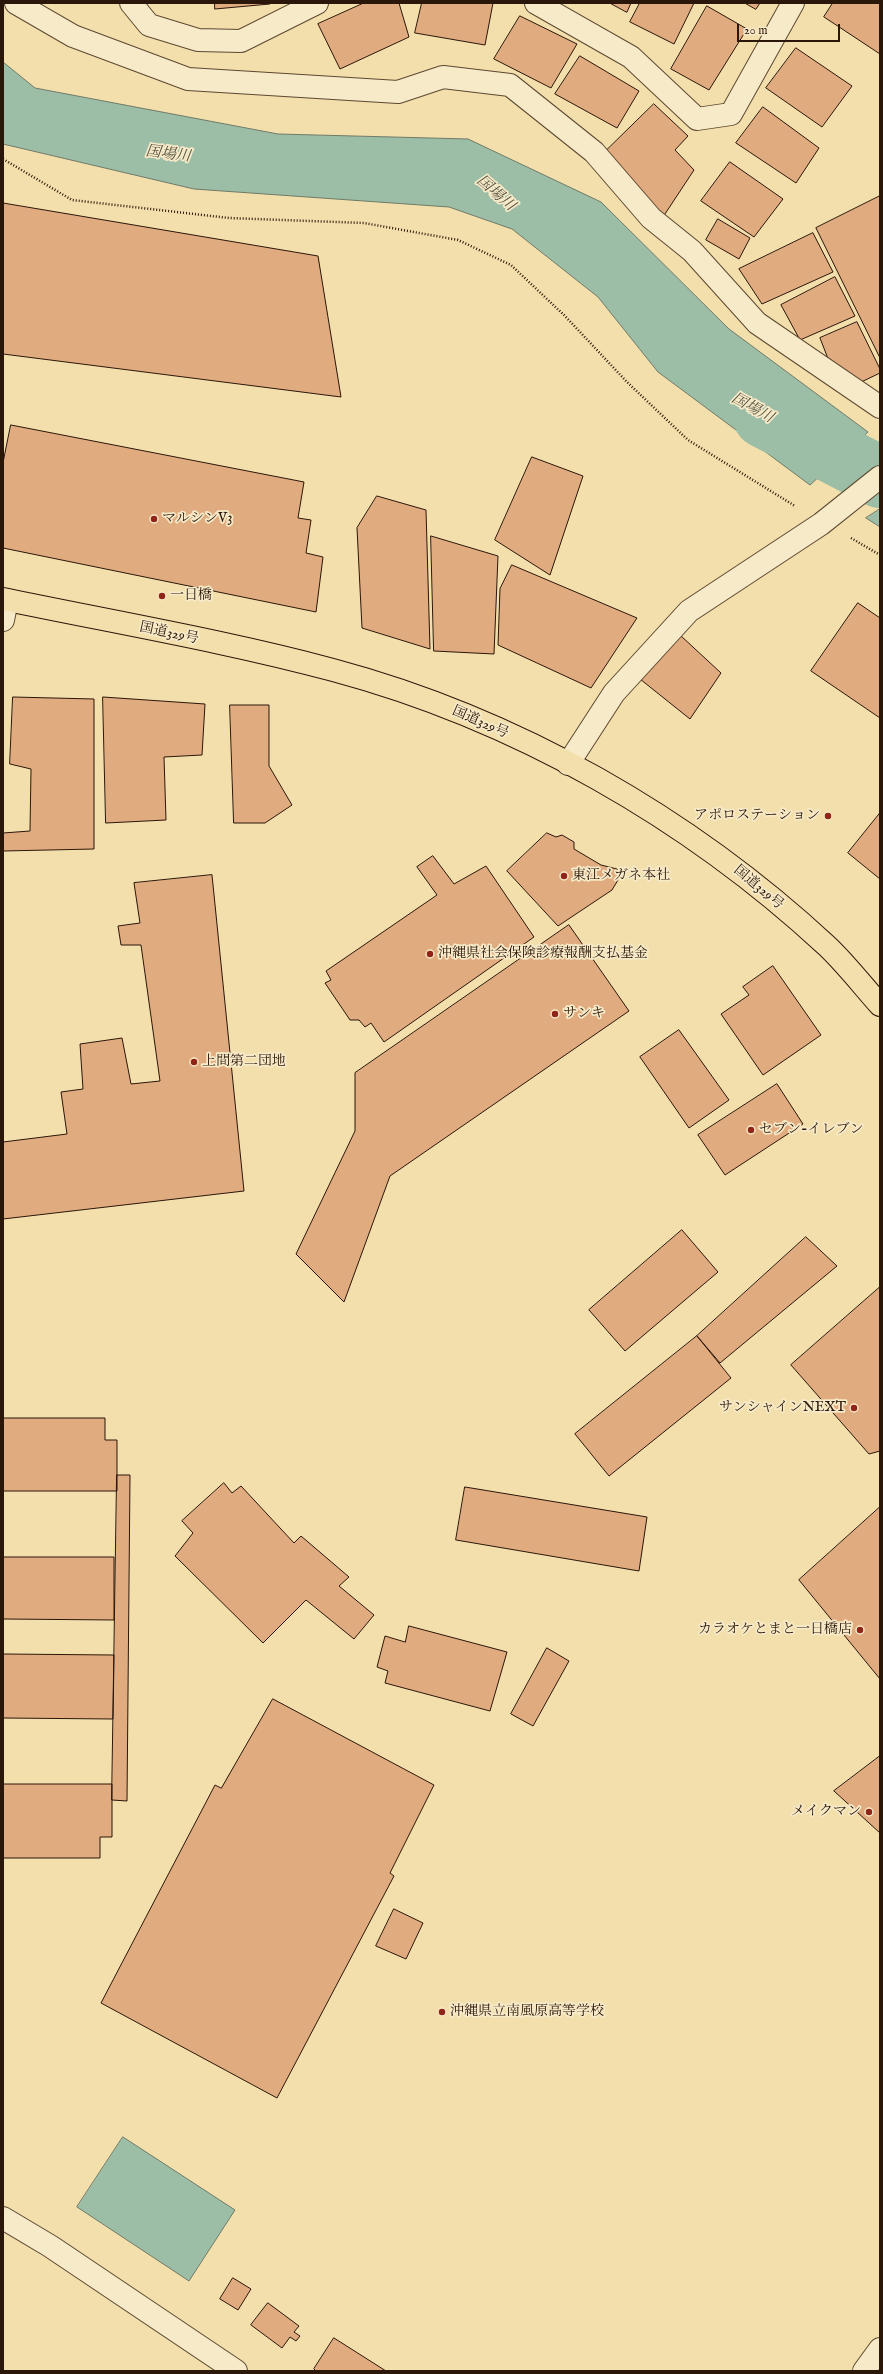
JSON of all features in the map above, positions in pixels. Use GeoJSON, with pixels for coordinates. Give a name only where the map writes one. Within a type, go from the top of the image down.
{"type":"FeatureCollection","features":[{"type":"Feature","properties":{"kind":"highway","name":"国道329号"},"geometry":{"type":"LineString","coordinates":[[4,607],[333,670],[433,702],[490,726],[568,764],[669,822],[718,855],[828,947],[880,1005]]}},
{"type":"Feature","properties":{"kind":"street"},"geometry":{"type":"LineString","coordinates":[[16,3],[73,36],[188,79],[398,92],[443,77],[510,86],[594,152],[651,218],[692,251],[757,323],[880,407]]}},
{"type":"Feature","properties":{"kind":"street"},"geometry":{"type":"LineString","coordinates":[[131,3],[149,25],[198,40],[241,41],[317,3]]}},
{"type":"Feature","properties":{"kind":"street"},"geometry":{"type":"LineString","coordinates":[[536,3],[631,57],[698,119],[730,114],[793,3]]}},
{"type":"Feature","properties":{"kind":"street"},"geometry":{"type":"LineString","coordinates":[[568,764],[614,693],[689,611],[821,524],[880,477]]}},
{"type":"Feature","properties":{"kind":"street"},"geometry":{"type":"LineString","coordinates":[[3,2218],[50,2246],[236,2371]]}},
{"type":"Feature","properties":{"kind":"street"},"geometry":{"type":"LineString","coordinates":[[864,2371],[880,2349]]}},
{"type":"Feature","properties":{"kind":"path"},"geometry":{"type":"LineString","coordinates":[[3,159],[72,200],[229,218],[364,223],[458,240],[512,265],[565,316],[627,382],[688,440],[802,510]]}},
{"type":"Feature","properties":{"kind":"path"},"geometry":{"type":"LineString","coordinates":[[850,537],[880,555]]}},
{"type":"Feature","properties":{"kind":"water"},"geometry":{"type":"Polygon","coordinates":[[[3,62],[35,88],[278,134],[468,139],[601,202],[729,329],[868,432],[810,485],[658,372],[598,297],[512,229],[449,207],[194,189],[3,144],[3,62]]]}},
{"type":"Feature","properties":{"kind":"water"},"geometry":{"type":"Polygon","coordinates":[[[880,509],[880,527],[866,518],[880,509]]]}},
{"type":"Feature","properties":{"kind":"water"},"geometry":{"type":"Polygon","coordinates":[[[123,2137],[235,2210],[189,2281],[77,2207],[123,2137]]]}},
{"type":"Feature","properties":{"kind":"building"},"geometry":{"type":"Polygon","coordinates":[[[215,3],[270,3],[270,4],[215,9],[215,3]]]}},
{"type":"Feature","properties":{"kind":"building"},"geometry":{"type":"Polygon","coordinates":[[[364,3],[399,3],[409,37],[340,69],[318,24],[364,3]]]}},
{"type":"Feature","properties":{"kind":"building"},"geometry":{"type":"Polygon","coordinates":[[[422,3],[493,3],[485,45],[415,33],[422,3]]]}},
{"type":"Feature","properties":{"kind":"building"},"geometry":{"type":"Polygon","coordinates":[[[610,3],[631,3],[627,12],[610,3]]]}},
{"type":"Feature","properties":{"kind":"building"},"geometry":{"type":"Polygon","coordinates":[[[640,3],[694,3],[674,44],[630,22],[640,3]]]}},
{"type":"Feature","properties":{"kind":"building"},"geometry":{"type":"Polygon","coordinates":[[[745,3],[760,3],[756,9],[745,3]]]}},
{"type":"Feature","properties":{"kind":"building"},"geometry":{"type":"Polygon","coordinates":[[[833,3],[880,3],[880,54],[824,17],[833,3]]]}},
{"type":"Feature","properties":{"kind":"building"},"geometry":{"type":"Polygon","coordinates":[[[707,6],[747,29],[709,90],[671,69],[707,6]]]}},
{"type":"Feature","properties":{"kind":"building"},"geometry":{"type":"Polygon","coordinates":[[[520,16],[577,44],[551,88],[494,59],[520,16]]]}},
{"type":"Feature","properties":{"kind":"building"},"geometry":{"type":"Polygon","coordinates":[[[796,48],[852,86],[822,127],[766,88],[796,48]]]}},
{"type":"Feature","properties":{"kind":"building"},"geometry":{"type":"Polygon","coordinates":[[[580,56],[639,91],[617,128],[555,94],[580,56]]]}},
{"type":"Feature","properties":{"kind":"building"},"geometry":{"type":"Polygon","coordinates":[[[654,104],[688,136],[675,150],[694,170],[663,217],[606,151],[654,104]]]}},
{"type":"Feature","properties":{"kind":"building"},"geometry":{"type":"Polygon","coordinates":[[[763,107],[819,148],[796,183],[736,143],[763,107]]]}},
{"type":"Feature","properties":{"kind":"building"},"geometry":{"type":"Polygon","coordinates":[[[730,162],[783,199],[754,237],[701,201],[730,162]]]}},
{"type":"Feature","properties":{"kind":"building"},"geometry":{"type":"Polygon","coordinates":[[[880,196],[880,358],[816,228],[880,196]]]}},
{"type":"Feature","properties":{"kind":"building"},"geometry":{"type":"Polygon","coordinates":[[[3,203],[318,256],[341,397],[3,354],[3,203]]]}},
{"type":"Feature","properties":{"kind":"building"},"geometry":{"type":"Polygon","coordinates":[[[718,219],[750,238],[739,259],[706,240],[718,219]]]}},
{"type":"Feature","properties":{"kind":"building"},"geometry":{"type":"Polygon","coordinates":[[[813,233],[833,272],[762,304],[739,269],[813,233]]]}},
{"type":"Feature","properties":{"kind":"building"},"geometry":{"type":"Polygon","coordinates":[[[835,277],[855,316],[800,340],[781,305],[835,277]]]}},
{"type":"Feature","properties":{"kind":"building"},"geometry":{"type":"Polygon","coordinates":[[[857,322],[880,369],[880,373],[857,384],[832,369],[820,338],[857,322]]]}},
{"type":"Feature","properties":{"kind":"building","name":"マルシンV3"},"geometry":{"type":"Polygon","coordinates":[[[11,425],[304,482],[298,518],[311,520],[306,553],[323,557],[316,612],[3,548],[3,463],[11,425]]]}},
{"type":"Feature","properties":{"kind":"building"},"geometry":{"type":"Polygon","coordinates":[[[532,457],[583,476],[550,575],[495,540],[532,457]]]}},
{"type":"Feature","properties":{"kind":"building"},"geometry":{"type":"Polygon","coordinates":[[[377,496],[426,510],[430,649],[362,628],[357,528],[377,496]]]}},
{"type":"Feature","properties":{"kind":"building"},"geometry":{"type":"Polygon","coordinates":[[[431,536],[498,556],[494,654],[434,651],[431,536]]]}},
{"type":"Feature","properties":{"kind":"building"},"geometry":{"type":"Polygon","coordinates":[[[512,565],[637,618],[591,688],[498,645],[500,589],[512,565]]]}},
{"type":"Feature","properties":{"kind":"building"},"geometry":{"type":"Polygon","coordinates":[[[858,603],[880,618],[880,718],[811,671],[858,603]]]}},
{"type":"Feature","properties":{"kind":"building"},"geometry":{"type":"Polygon","coordinates":[[[680,635],[721,673],[690,719],[640,679],[680,635]]]}},
{"type":"Feature","properties":{"kind":"building"},"geometry":{"type":"Polygon","coordinates":[[[13,697],[94,699],[94,849],[3,851],[3,833],[30,831],[31,769],[10,764],[13,697]]]}},
{"type":"Feature","properties":{"kind":"building"},"geometry":{"type":"Polygon","coordinates":[[[103,697],[205,704],[202,755],[164,757],[166,820],[106,823],[103,697]]]}},
{"type":"Feature","properties":{"kind":"building"},"geometry":{"type":"Polygon","coordinates":[[[230,705],[269,705],[269,766],[292,805],[265,823],[234,823],[230,705]]]}},
{"type":"Feature","properties":{"kind":"building"},"geometry":{"type":"Polygon","coordinates":[[[880,813],[880,879],[848,853],[880,813]]]}},
{"type":"Feature","properties":{"kind":"building","name":"東江メガネ本社"},"geometry":{"type":"Polygon","coordinates":[[[547,833],[556,837],[562,835],[574,842],[574,849],[601,865],[617,869],[618,880],[612,890],[558,926],[507,871],[547,833]]]}},
{"type":"Feature","properties":{"kind":"building","name":"沖縄県社会保険診療報酬支払基金"},"geometry":{"type":"Polygon","coordinates":[[[433,856],[454,884],[486,866],[534,937],[384,1042],[371,1023],[365,1027],[359,1020],[350,1020],[325,983],[331,980],[326,971],[437,895],[417,867],[433,856]]]}},
{"type":"Feature","properties":{"kind":"building","name":"上間第二団地"},"geometry":{"type":"Polygon","coordinates":[[[212,875],[244,1191],[3,1219],[3,1142],[67,1134],[61,1092],[83,1089],[80,1044],[122,1038],[131,1084],[160,1081],[141,945],[121,945],[118,926],[140,923],[134,883],[212,875]]]}},
{"type":"Feature","properties":{"kind":"building"},"geometry":{"type":"Polygon","coordinates":[[[569,925],[629,1011],[390,1176],[344,1302],[296,1254],[355,1131],[355,1073],[569,925]]]}},
{"type":"Feature","properties":{"kind":"building"},"geometry":{"type":"Polygon","coordinates":[[[773,966],[821,1035],[763,1075],[721,1014],[749,995],[743,987],[773,966]]]}},
{"type":"Feature","properties":{"kind":"building"},"geometry":{"type":"Polygon","coordinates":[[[679,1030],[729,1100],[689,1128],[640,1057],[679,1030]]]}},
{"type":"Feature","properties":{"kind":"building","name":"セブン-イレブン"},"geometry":{"type":"Polygon","coordinates":[[[777,1084],[803,1124],[725,1175],[698,1135],[777,1084]]]}},
{"type":"Feature","properties":{"kind":"building"},"geometry":{"type":"Polygon","coordinates":[[[682,1230],[718,1272],[625,1351],[589,1310],[682,1230]]]}},
{"type":"Feature","properties":{"kind":"building"},"geometry":{"type":"Polygon","coordinates":[[[806,1237],[837,1266],[720,1363],[697,1336],[806,1237]]]}},
{"type":"Feature","properties":{"kind":"building","name":"サンシャインNEXT"},"geometry":{"type":"Polygon","coordinates":[[[880,1287],[880,1451],[869,1454],[791,1365],[880,1287]]]}},
{"type":"Feature","properties":{"kind":"building"},"geometry":{"type":"Polygon","coordinates":[[[697,1336],[731,1378],[609,1476],[575,1434],[697,1336]]]}},
{"type":"Feature","properties":{"kind":"building"},"geometry":{"type":"Polygon","coordinates":[[[3,1418],[105,1418],[105,1440],[117,1440],[117,1491],[3,1491],[3,1418]]]}},
{"type":"Feature","properties":{"kind":"building"},"geometry":{"type":"Polygon","coordinates":[[[117,1475],[130,1475],[127,1801],[112,1800],[117,1475]]]}},
{"type":"Feature","properties":{"kind":"building"},"geometry":{"type":"Polygon","coordinates":[[[224,1483],[232,1493],[241,1486],[294,1543],[301,1536],[349,1577],[339,1586],[374,1615],[354,1639],[306,1600],[263,1643],[175,1556],[193,1533],[182,1521],[224,1483]]]}},
{"type":"Feature","properties":{"kind":"building"},"geometry":{"type":"Polygon","coordinates":[[[465,1487],[647,1517],[639,1571],[456,1540],[465,1487]]]}},
{"type":"Feature","properties":{"kind":"building","name":"カラオケとまと一日橋店"},"geometry":{"type":"Polygon","coordinates":[[[880,1507],[880,1679],[799,1580],[880,1507]]]}},
{"type":"Feature","properties":{"kind":"building"},"geometry":{"type":"Polygon","coordinates":[[[3,1557],[114,1557],[114,1620],[3,1619],[3,1557]]]}},
{"type":"Feature","properties":{"kind":"building"},"geometry":{"type":"Polygon","coordinates":[[[409,1626],[507,1652],[490,1711],[385,1683],[388,1671],[377,1667],[385,1636],[405,1642],[409,1626]]]}},
{"type":"Feature","properties":{"kind":"building"},"geometry":{"type":"Polygon","coordinates":[[[547,1648],[569,1661],[533,1726],[511,1714],[547,1648]]]}},
{"type":"Feature","properties":{"kind":"building"},"geometry":{"type":"Polygon","coordinates":[[[3,1654],[114,1655],[113,1719],[3,1718],[3,1654]]]}},
{"type":"Feature","properties":{"kind":"building"},"geometry":{"type":"Polygon","coordinates":[[[273,1699],[434,1785],[390,1873],[394,1876],[277,2098],[101,2003],[215,1785],[221,1788],[273,1699]]]}},
{"type":"Feature","properties":{"kind":"building","name":"メイクマン"},"geometry":{"type":"Polygon","coordinates":[[[880,1756],[880,1833],[834,1791],[880,1756]]]}},
{"type":"Feature","properties":{"kind":"building"},"geometry":{"type":"Polygon","coordinates":[[[3,1784],[112,1784],[112,1837],[100,1837],[100,1858],[3,1858],[3,1784]]]}},
{"type":"Feature","properties":{"kind":"building"},"geometry":{"type":"Polygon","coordinates":[[[394,1909],[423,1923],[406,1959],[376,1946],[394,1909]]]}},
{"type":"Feature","properties":{"kind":"building"},"geometry":{"type":"Polygon","coordinates":[[[233,2278],[251,2289],[238,2310],[220,2299],[233,2278]]]}},
{"type":"Feature","properties":{"kind":"building"},"geometry":{"type":"Polygon","coordinates":[[[268,2303],[299,2326],[294,2332],[300,2336],[296,2341],[290,2337],[282,2348],[251,2325],[268,2303]]]}},
{"type":"Feature","properties":{"kind":"building"},"geometry":{"type":"Polygon","coordinates":[[[334,2338],[386,2371],[316,2371],[314,2369],[334,2338]]]}},
{"type":"Feature","properties":{"kind":"waterway","name":"国場川"},"geometry":{"type":"LineString","coordinates":[[764,417],[880,477]]}},
{"type":"Feature","properties":{"kind":"place","name":"マルシンV3"},"geometry":{"type":"Point","coordinates":[154,519]}},
{"type":"Feature","properties":{"kind":"place","name":"一日橋"},"geometry":{"type":"Point","coordinates":[162,596]}},
{"type":"Feature","properties":{"kind":"place","name":"アポロステーション"},"geometry":{"type":"Point","coordinates":[828,816]}},
{"type":"Feature","properties":{"kind":"place","name":"東江メガネ本社"},"geometry":{"type":"Point","coordinates":[564,876]}},
{"type":"Feature","properties":{"kind":"place","name":"沖縄県社会保険診療報酬支払基金"},"geometry":{"type":"Point","coordinates":[430,954]}},
{"type":"Feature","properties":{"kind":"place","name":"サンキ"},"geometry":{"type":"Point","coordinates":[555,1014]}},
{"type":"Feature","properties":{"kind":"place","name":"上間第二団地"},"geometry":{"type":"Point","coordinates":[194,1062]}},
{"type":"Feature","properties":{"kind":"place","name":"セブン-イレブン"},"geometry":{"type":"Point","coordinates":[751,1130]}},
{"type":"Feature","properties":{"kind":"place","name":"サンシャインNEXT"},"geometry":{"type":"Point","coordinates":[854,1408]}},
{"type":"Feature","properties":{"kind":"place","name":"カラオケとまと一日橋店"},"geometry":{"type":"Point","coordinates":[860,1630]}},
{"type":"Feature","properties":{"kind":"place","name":"メイクマン"},"geometry":{"type":"Point","coordinates":[869,1812]}},
{"type":"Feature","properties":{"kind":"place","name":"沖縄県立南風原高等学校"},"geometry":{"type":"Point","coordinates":[442,2012]}}]}
